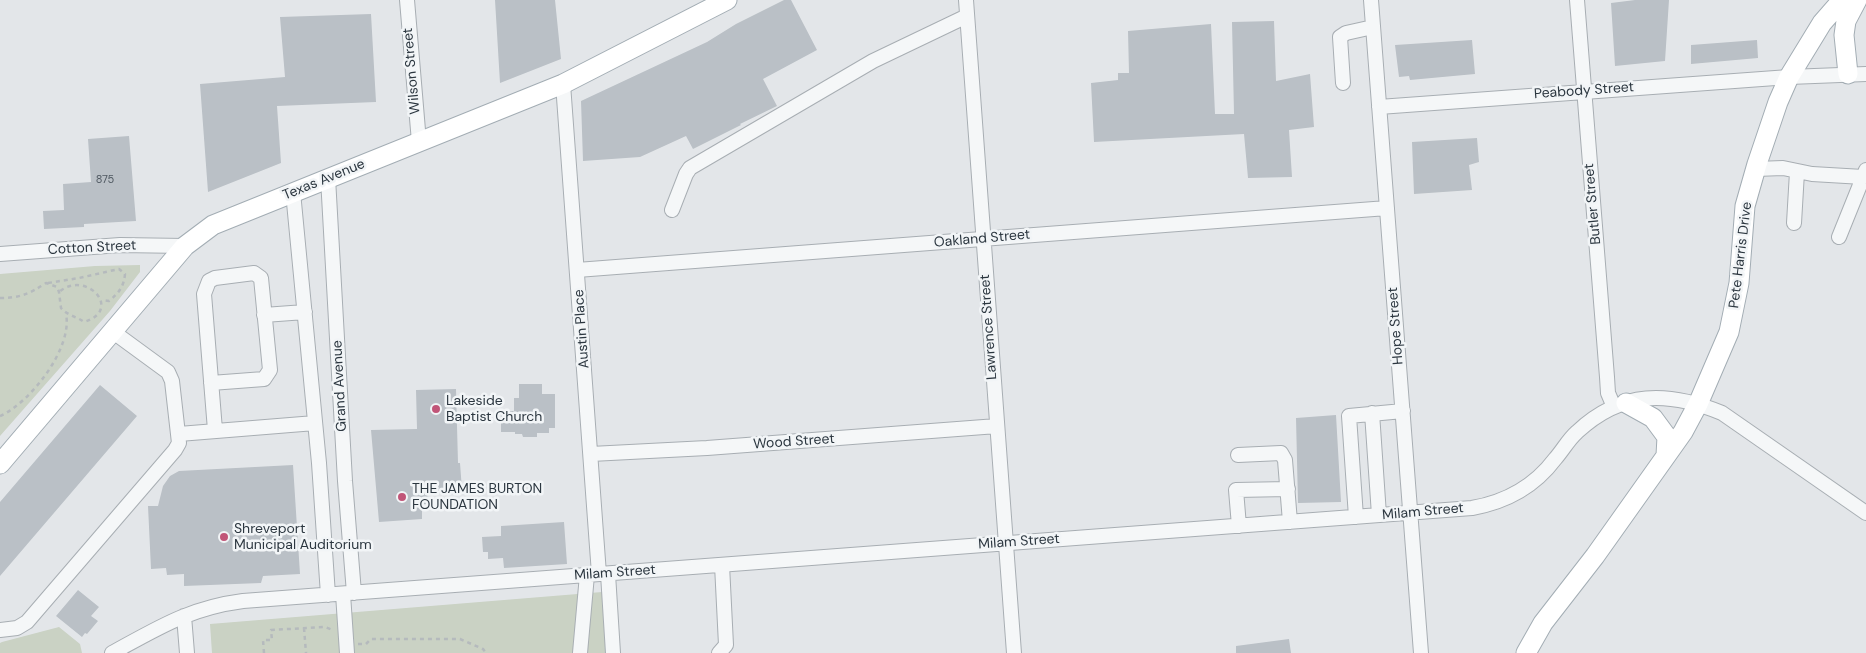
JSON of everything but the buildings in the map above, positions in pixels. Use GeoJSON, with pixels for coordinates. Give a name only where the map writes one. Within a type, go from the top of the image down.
{"type":"FeatureCollection","features":[{"type":"Feature","properties":{"kind":"main road","name":"Texas Avenue"},"geometry":{"type":"LineString","coordinates":[[0,464],[185,246],[213,224],[563,84],[726,0]]}},
{"type":"Feature","properties":{"kind":"main road"},"geometry":{"type":"LineString","coordinates":[[1845,0],[1846,21],[1844,35],[1857,74]]}},
{"type":"Feature","properties":{"kind":"main road","name":"Pete Harris Drive"},"geometry":{"type":"LineString","coordinates":[[1526,653],[1543,623],[1595,556],[1683,432],[1698,404],[1729,332],[1739,282],[1746,206],[1757,164],[1778,102],[1790,77],[1822,23],[1845,0]]}},
{"type":"Feature","properties":{"kind":"main road"},"geometry":{"type":"LineString","coordinates":[[1620,405],[1653,418],[1667,437],[1666,455]]}},
{"type":"Feature","properties":{"kind":"street","name":"Wilson Street"},"geometry":{"type":"LineString","coordinates":[[407,0],[418,142]]}},
{"type":"Feature","properties":{"kind":"street","name":"Lawrence Street"},"geometry":{"type":"LineString","coordinates":[[966,0],[1014,653]]}},
{"type":"Feature","properties":{"kind":"street","name":"Hope Street"},"geometry":{"type":"LineString","coordinates":[[1371,0],[1420,653]]}},
{"type":"Feature","properties":{"kind":"street","name":"Butler Street"},"geometry":{"type":"LineString","coordinates":[[1577,0],[1606,377],[1608,393],[1620,405]]}},
{"type":"Feature","properties":{"kind":"street"},"geometry":{"type":"LineString","coordinates":[[672,210],[690,168],[873,61],[967,16]]}},
{"type":"Feature","properties":{"kind":"street"},"geometry":{"type":"LineString","coordinates":[[1343,83],[1340,37],[1346,33],[1373,27]]}},
{"type":"Feature","properties":{"kind":"street","name":"Peabody Street"},"geometry":{"type":"LineString","coordinates":[[1379,107],[1584,91],[1857,74]]}},
{"type":"Feature","properties":{"kind":"street","name":"Austin Place"},"geometry":{"type":"LineString","coordinates":[[563,84],[591,454],[598,574]]}},
{"type":"Feature","properties":{"kind":"street"},"geometry":{"type":"LineString","coordinates":[[1756,169],[1783,168],[1797,172],[1865,173],[1839,237]]}},
{"type":"Feature","properties":{"kind":"street"},"geometry":{"type":"LineString","coordinates":[[1794,223],[1797,172]]}},
{"type":"Feature","properties":{"kind":"street","name":"Grand Avenue"},"geometry":{"type":"LineString","coordinates":[[328,178],[345,481],[349,594],[347,648]]}},
{"type":"Feature","properties":{"kind":"street","name":"Grand Avenue"},"geometry":{"type":"LineString","coordinates":[[293,192],[315,424],[328,595]]}},
{"type":"Feature","properties":{"kind":"street","name":"Oakland Street"},"geometry":{"type":"LineString","coordinates":[[577,270],[1387,208]]}},
{"type":"Feature","properties":{"kind":"street","name":"Cotton Street"},"geometry":{"type":"LineString","coordinates":[[0,254],[120,245],[185,246]]}},
{"type":"Feature","properties":{"kind":"street"},"geometry":{"type":"LineString","coordinates":[[211,383],[264,379],[270,370],[261,278],[254,273],[215,278],[209,281],[204,294],[211,383],[215,430]]}},
{"type":"Feature","properties":{"kind":"street"},"geometry":{"type":"LineString","coordinates":[[264,315],[304,312]]}},
{"type":"Feature","properties":{"kind":"street"},"geometry":{"type":"LineString","coordinates":[[0,630],[17,628],[27,622],[179,443],[172,381],[168,372],[112,331]]}},
{"type":"Feature","properties":{"kind":"street","name":"Milam Street"},"geometry":{"type":"LineString","coordinates":[[112,653],[184,616],[225,604],[1410,513],[1486,505],[1499,502],[1519,492],[1541,475],[1577,432],[1594,418],[1620,405],[1640,399],[1661,397],[1698,404],[1722,413],[1866,513]]}},
{"type":"Feature","properties":{"kind":"street"},"geometry":{"type":"LineString","coordinates":[[1356,517],[1349,416],[1402,411]]}},
{"type":"Feature","properties":{"kind":"street"},"geometry":{"type":"LineString","coordinates":[[1372,413],[1379,515]]}},
{"type":"Feature","properties":{"kind":"street"},"geometry":{"type":"LineString","coordinates":[[179,434],[315,424]]}},
{"type":"Feature","properties":{"kind":"street","name":"Wood Street"},"geometry":{"type":"LineString","coordinates":[[591,454],[717,448],[997,426]]}},
{"type":"Feature","properties":{"kind":"street"},"geometry":{"type":"LineString","coordinates":[[1238,455],[1281,454],[1285,460],[1290,522]]}},
{"type":"Feature","properties":{"kind":"street"},"geometry":{"type":"LineString","coordinates":[[1239,526],[1236,490],[1288,488]]}},
{"type":"Feature","properties":{"kind":"street"},"geometry":{"type":"LineString","coordinates":[[718,653],[726,644],[722,565]]}},
{"type":"Feature","properties":{"kind":"street"},"geometry":{"type":"LineString","coordinates":[[580,653],[598,574]]}},
{"type":"Feature","properties":{"kind":"street"},"geometry":{"type":"LineString","coordinates":[[598,574],[613,653]]}},
{"type":"Feature","properties":{"kind":"street"},"geometry":{"type":"LineString","coordinates":[[184,616],[187,653]]}},
{"type":"Feature","properties":{"kind":"path"},"geometry":{"type":"LineString","coordinates":[[0,298],[20,298],[46,283],[120,269],[125,274],[124,285],[109,301],[102,300]]}},
{"type":"Feature","properties":{"kind":"path"},"geometry":{"type":"LineString","coordinates":[[46,283],[57,287],[61,308],[65,313],[84,322],[92,320],[99,315],[102,308],[102,300],[97,294],[81,285],[66,286],[59,292]]}},
{"type":"Feature","properties":{"kind":"path"},"geometry":{"type":"LineString","coordinates":[[0,416],[29,396],[45,374],[58,352],[67,329],[65,313]]}},
{"type":"Feature","properties":{"kind":"path"},"geometry":{"type":"LineString","coordinates":[[264,653],[263,640],[272,640],[271,630],[325,627],[334,630]]}},
{"type":"Feature","properties":{"kind":"path"},"geometry":{"type":"LineString","coordinates":[[304,628],[306,653]]}},
{"type":"Feature","properties":{"kind":"path"},"geometry":{"type":"LineString","coordinates":[[347,648],[366,644],[371,639],[460,639],[476,645],[486,653]]}},
{"type":"Feature","properties":{"kind":"shaded area"},"geometry":{"type":"Polygon","coordinates":[[[140,265],[140,272],[110,311],[0,436],[0,274],[95,266],[140,265]]]}},
{"type":"Feature","properties":{"kind":"shaded area"},"geometry":{"type":"Polygon","coordinates":[[[602,592],[606,653],[212,653],[210,624],[602,592]]]}},
{"type":"Feature","properties":{"kind":"shaded area"},"geometry":{"type":"Polygon","coordinates":[[[59,627],[80,644],[82,653],[0,653],[0,643],[2,642],[59,627]]]}},
{"type":"Feature","properties":{"kind":"place","name":"Lakeside Baptist Church"},"geometry":{"type":"Point","coordinates":[436,409]}},
{"type":"Feature","properties":{"kind":"place","name":"THE JAMES BURTON FOUNDATION"},"geometry":{"type":"Point","coordinates":[402,497]}},
{"type":"Feature","properties":{"kind":"place","name":"Shreveport Municipal Auditorium"},"geometry":{"type":"Point","coordinates":[224,537]}}]}
